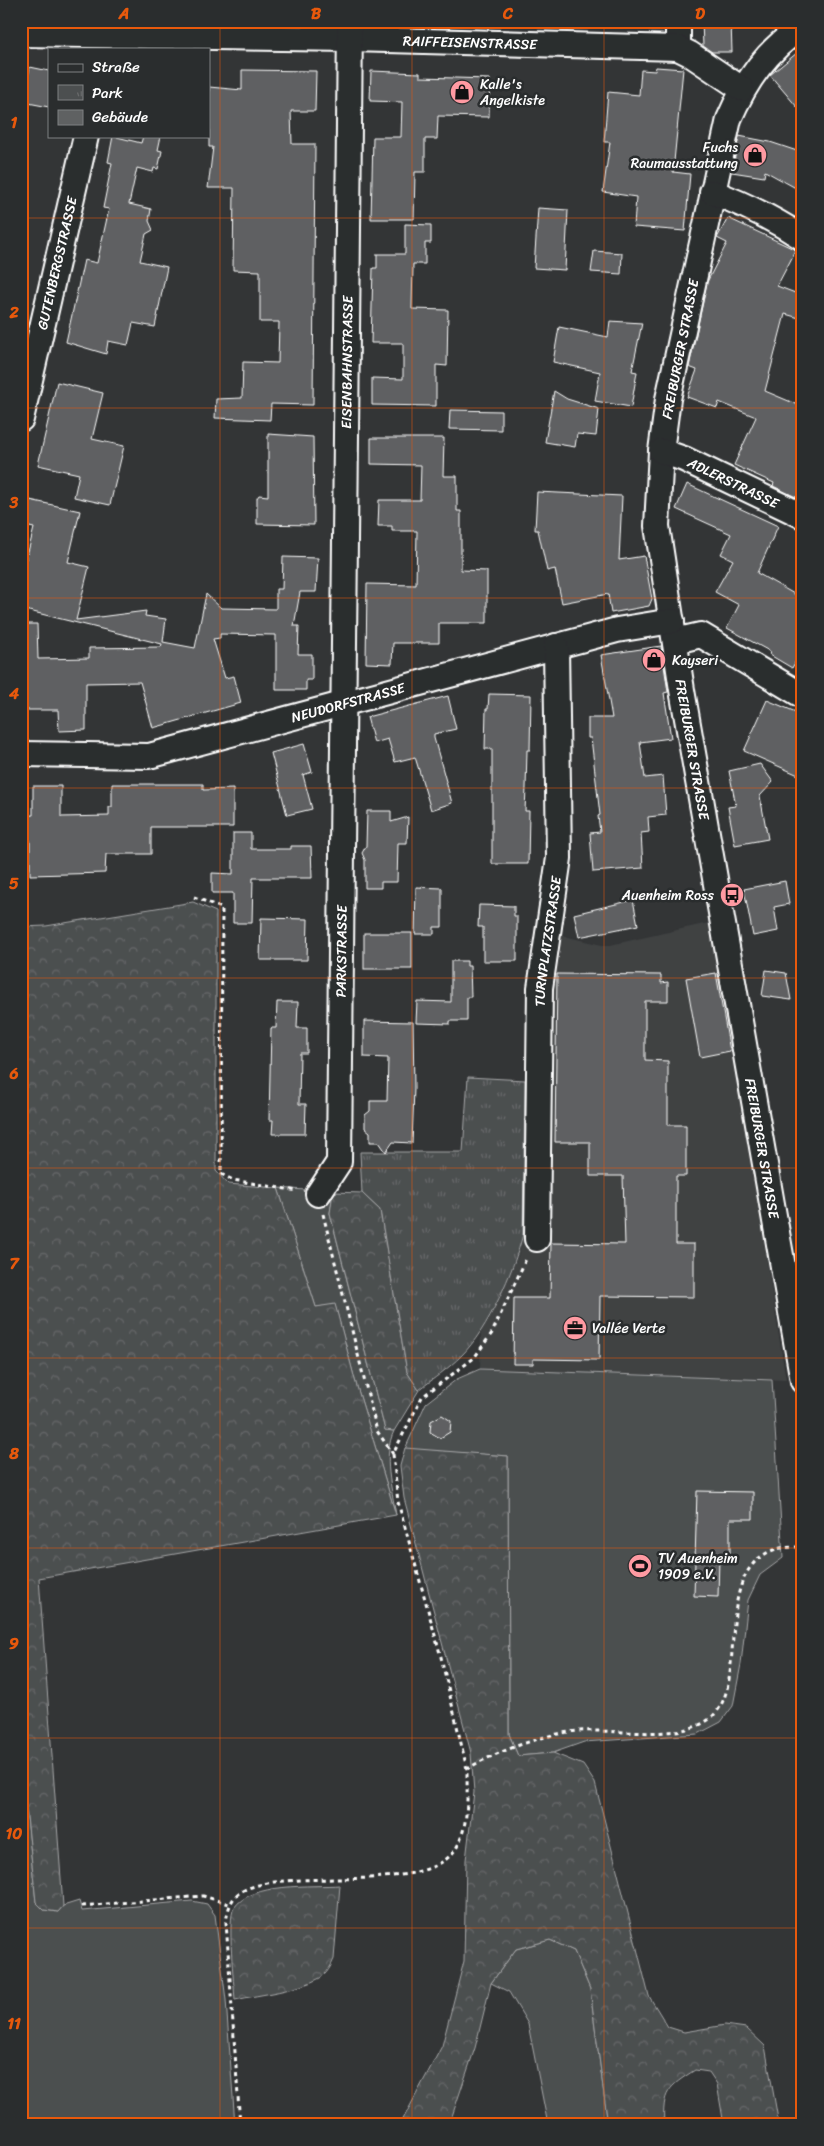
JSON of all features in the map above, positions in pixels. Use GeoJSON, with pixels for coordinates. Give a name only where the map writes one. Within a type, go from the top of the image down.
{"type":"FeatureCollection","features":[{"type":"Feature","properties":{"kind":"street"},"geometry":{"type":"LineString","coordinates":[[678,21],[678,48],[742,89]]}},
{"type":"Feature","properties":{"kind":"street","name":"FREIBURGER STRASSE"},"geometry":{"type":"LineString","coordinates":[[803,26],[767,55],[742,89],[729,119],[668,399],[661,451],[658,526],[673,631],[803,1381]]}},
{"type":"Feature","properties":{"kind":"street","name":"RAIFFEISENSTRASSE"},"geometry":{"type":"LineString","coordinates":[[21,34],[108,36],[350,30],[678,48]]}},
{"type":"Feature","properties":{"kind":"street","name":"EISENBAHNSTRASSE"},"geometry":{"type":"LineString","coordinates":[[343,703],[350,30]]}},
{"type":"Feature","properties":{"kind":"street","name":"GUTENBERGSTRASSE"},"geometry":{"type":"LineString","coordinates":[[21,419],[86,138]]}},
{"type":"Feature","properties":{"kind":"street"},"geometry":{"type":"LineString","coordinates":[[712,192],[773,220],[803,238]]}},
{"type":"Feature","properties":{"kind":"street","name":"ADLERSTRASSE"},"geometry":{"type":"LineString","coordinates":[[661,451],[684,459],[803,516]]}},
{"type":"Feature","properties":{"kind":"street","name":"NEUDORFSTRASSE"},"geometry":{"type":"LineString","coordinates":[[21,754],[149,756],[617,630],[673,631],[701,635],[803,696]]}},
{"type":"Feature","properties":{"kind":"street","name":"TURNPLATZSTRASSE"},"geometry":{"type":"LineString","coordinates":[[537,1240],[540,988],[559,858],[556,646]]}},
{"type":"Feature","properties":{"kind":"street","name":"PARKSTRASSE"},"geometry":{"type":"LineString","coordinates":[[318,1194],[339,1162],[343,703]]}},
{"type":"Feature","properties":{"kind":"path"},"geometry":{"type":"LineString","coordinates":[[194,897],[222,908],[221,1174],[233,1180],[318,1194],[377,1432],[393,1454],[398,1502],[441,1657],[467,1770],[467,1810],[458,1845],[442,1864],[408,1874],[268,1884],[243,1891],[229,1904],[226,1922],[240,2125]]}},
{"type":"Feature","properties":{"kind":"path"},"geometry":{"type":"LineString","coordinates":[[393,1454],[422,1397],[474,1358],[492,1333],[522,1266],[537,1240]]}},
{"type":"Feature","properties":{"kind":"path"},"geometry":{"type":"LineString","coordinates":[[467,1770],[485,1759],[545,1738],[576,1731],[662,1732],[695,1727],[709,1719],[722,1705],[727,1690],[738,1598],[745,1576],[762,1556],[777,1549],[803,1547]]}},
{"type":"Feature","properties":{"kind":"path"},"geometry":{"type":"LineString","coordinates":[[82,1906],[203,1896],[229,1904]]}},
{"type":"Feature","properties":{"kind":"shaded area"},"geometry":{"type":"Polygon","coordinates":[[[713,922],[786,1380],[480,1369],[481,1332],[518,1256],[523,1234],[525,1080],[555,934],[606,946],[713,922]]]}},
{"type":"Feature","properties":{"kind":"green space"},"geometry":{"type":"Polygon","coordinates":[[[193,902],[216,912],[216,1171],[228,1184],[278,1188],[316,1307],[335,1304],[355,1380],[396,1515],[39,1578],[63,1906],[58,1912],[44,1910],[36,1902],[21,1760],[21,927],[46,926],[193,902]]]}},
{"type":"Feature","properties":{"kind":"green space"},"geometry":{"type":"Polygon","coordinates":[[[468,1077],[525,1080],[523,1234],[507,1282],[481,1331],[461,1356],[419,1390],[407,1372],[380,1210],[362,1193],[360,1152],[463,1152],[468,1077]]]}},
{"type":"Feature","properties":{"kind":"green space"},"geometry":{"type":"Polygon","coordinates":[[[278,1188],[333,1192],[330,1213],[385,1430],[394,1431],[390,1441],[388,1462],[396,1515],[355,1380],[335,1305],[316,1307],[278,1188]]]}},
{"type":"Feature","properties":{"kind":"green space"},"geometry":{"type":"Polygon","coordinates":[[[333,1192],[362,1193],[380,1210],[407,1372],[419,1390],[394,1431],[385,1430],[330,1213],[333,1192]]]}},
{"type":"Feature","properties":{"kind":"green space","name":"TV Auenheim 1909 e.V."},"geometry":{"type":"Polygon","coordinates":[[[480,1369],[772,1380],[783,1558],[760,1575],[748,1600],[741,1664],[733,1706],[721,1722],[698,1734],[584,1742],[553,1753],[518,1756],[509,1734],[508,1456],[405,1449],[426,1403],[457,1379],[480,1369]]]}},
{"type":"Feature","properties":{"kind":"green space"},"geometry":{"type":"Polygon","coordinates":[[[405,1448],[508,1456],[509,1734],[518,1756],[553,1753],[583,1765],[595,1783],[649,1996],[668,2027],[684,2032],[725,2025],[746,2028],[765,2046],[779,2125],[724,2125],[717,2084],[709,2072],[695,2070],[678,2081],[669,2092],[664,2105],[664,2125],[608,2125],[590,1989],[574,1951],[550,1940],[516,1949],[491,1983],[475,2048],[449,2125],[400,2125],[442,2046],[464,1961],[466,1860],[474,1792],[471,1753],[404,1498],[400,1466],[405,1448]]]}},
{"type":"Feature","properties":{"kind":"green space"},"geometry":{"type":"Polygon","coordinates":[[[21,1760],[36,1902],[44,1910],[58,1912],[63,1906],[79,1901],[82,1911],[192,1901],[207,1904],[215,1915],[226,2000],[235,2125],[21,2125],[21,1760]]]}},
{"type":"Feature","properties":{"kind":"green space"},"geometry":{"type":"Polygon","coordinates":[[[340,1885],[334,1959],[325,1974],[300,1986],[235,2000],[231,1938],[234,1908],[242,1900],[268,1890],[283,1887],[340,1885]]]}},
{"type":"Feature","properties":{"kind":"green space"},"geometry":{"type":"Polygon","coordinates":[[[550,1940],[574,1951],[590,1989],[608,2125],[548,2125],[528,2024],[509,1992],[491,1983],[516,1949],[550,1940]]]}},
{"type":"Feature","properties":{"kind":"building"},"geometry":{"type":"Polygon","coordinates":[[[702,21],[731,21],[732,52],[712,52],[703,46],[702,21]]]}},
{"type":"Feature","properties":{"kind":"building"},"geometry":{"type":"Polygon","coordinates":[[[803,48],[803,114],[770,75],[803,48]]]}},
{"type":"Feature","properties":{"kind":"building"},"geometry":{"type":"Polygon","coordinates":[[[30,67],[48,71],[48,107],[23,102],[30,67]]]}},
{"type":"Feature","properties":{"kind":"building"},"geometry":{"type":"Polygon","coordinates":[[[656,67],[683,69],[673,172],[690,174],[685,231],[634,227],[636,197],[603,192],[610,142],[604,142],[608,92],[639,95],[641,70],[655,71],[656,67]]]}},
{"type":"Feature","properties":{"kind":"building"},"geometry":{"type":"Polygon","coordinates":[[[242,70],[316,71],[315,111],[291,111],[292,144],[315,144],[313,405],[271,404],[270,420],[215,418],[216,399],[242,398],[243,362],[278,363],[279,322],[260,322],[260,271],[233,270],[234,188],[208,188],[213,147],[209,147],[210,87],[242,90],[242,70]]]}},
{"type":"Feature","properties":{"kind":"building"},"geometry":{"type":"Polygon","coordinates":[[[371,71],[420,73],[420,77],[490,79],[489,117],[438,116],[437,139],[425,139],[425,172],[415,172],[414,219],[371,219],[373,137],[401,137],[402,102],[370,101],[371,71]]]}},
{"type":"Feature","properties":{"kind":"building"},"geometry":{"type":"Polygon","coordinates":[[[739,136],[770,142],[803,153],[803,192],[765,171],[764,177],[732,172],[739,136]]]}},
{"type":"Feature","properties":{"kind":"building"},"geometry":{"type":"Polygon","coordinates":[[[113,138],[141,143],[142,138],[161,138],[158,150],[162,151],[158,169],[154,168],[153,172],[137,168],[129,204],[151,209],[149,221],[153,230],[146,234],[140,261],[167,267],[155,327],[133,323],[128,345],[108,341],[106,354],[66,342],[84,260],[97,263],[109,209],[103,208],[112,163],[108,162],[113,138]]]}},
{"type":"Feature","properties":{"kind":"building"},"geometry":{"type":"Polygon","coordinates":[[[538,208],[568,210],[565,270],[534,268],[538,208]]]}},
{"type":"Feature","properties":{"kind":"building"},"geometry":{"type":"Polygon","coordinates":[[[728,218],[796,250],[777,286],[803,296],[803,319],[785,314],[765,391],[803,407],[803,490],[798,498],[773,486],[774,483],[734,465],[756,417],[719,402],[717,408],[687,397],[697,370],[689,367],[707,282],[727,243],[717,238],[728,218]]]}},
{"type":"Feature","properties":{"kind":"building"},"geometry":{"type":"Polygon","coordinates":[[[405,224],[431,225],[431,243],[425,243],[425,264],[413,264],[412,309],[448,310],[447,366],[436,365],[436,406],[372,405],[372,378],[403,379],[403,343],[371,343],[373,268],[377,268],[377,254],[405,254],[405,224]]]}},
{"type":"Feature","properties":{"kind":"building"},"geometry":{"type":"Polygon","coordinates":[[[594,251],[622,253],[621,274],[591,272],[594,251]]]}},
{"type":"Feature","properties":{"kind":"building"},"geometry":{"type":"Polygon","coordinates":[[[610,321],[642,323],[632,371],[637,372],[631,407],[595,401],[600,372],[553,362],[559,327],[608,337],[610,321]]]}},
{"type":"Feature","properties":{"kind":"building"},"geometry":{"type":"Polygon","coordinates":[[[57,382],[103,393],[92,439],[124,446],[110,505],[74,497],[79,474],[38,465],[57,382]]]}},
{"type":"Feature","properties":{"kind":"building"},"geometry":{"type":"Polygon","coordinates":[[[554,391],[567,399],[599,409],[596,436],[577,434],[575,447],[545,442],[554,391]]]}},
{"type":"Feature","properties":{"kind":"building"},"geometry":{"type":"Polygon","coordinates":[[[450,410],[501,411],[501,430],[449,429],[450,410]]]}},
{"type":"Feature","properties":{"kind":"building"},"geometry":{"type":"Polygon","coordinates":[[[268,434],[313,437],[314,525],[257,524],[257,498],[259,495],[268,496],[268,434]]]}},
{"type":"Feature","properties":{"kind":"building"},"geometry":{"type":"Polygon","coordinates":[[[371,438],[444,438],[443,476],[457,476],[457,511],[461,511],[461,570],[487,571],[487,623],[439,623],[439,643],[393,643],[392,664],[366,663],[367,584],[416,585],[417,531],[392,531],[392,526],[378,526],[379,500],[420,500],[421,465],[371,464],[371,438]]]}},
{"type":"Feature","properties":{"kind":"building"},"geometry":{"type":"Polygon","coordinates":[[[687,484],[778,526],[757,573],[803,599],[803,648],[792,668],[770,655],[771,652],[727,628],[739,605],[715,592],[733,560],[721,554],[731,534],[676,509],[687,484]]]}},
{"type":"Feature","properties":{"kind":"building"},"geometry":{"type":"Polygon","coordinates":[[[537,492],[622,496],[619,560],[644,556],[652,599],[649,606],[611,613],[608,594],[562,603],[555,569],[547,571],[538,530],[535,530],[537,492]]]}},
{"type":"Feature","properties":{"kind":"building"},"geometry":{"type":"Polygon","coordinates":[[[30,500],[80,511],[68,562],[89,567],[76,620],[146,611],[145,616],[166,619],[163,642],[195,648],[206,594],[221,608],[276,609],[276,589],[282,589],[283,557],[318,558],[316,592],[300,592],[294,626],[299,626],[298,654],[312,654],[312,680],[306,680],[306,690],[276,690],[276,635],[220,634],[220,638],[213,639],[225,678],[234,676],[241,703],[153,728],[140,682],[86,683],[86,730],[59,731],[58,710],[21,710],[21,624],[37,624],[38,659],[89,658],[89,648],[161,647],[162,644],[21,609],[21,559],[26,560],[34,528],[25,526],[30,500]]]}},
{"type":"Feature","properties":{"kind":"building"},"geometry":{"type":"Polygon","coordinates":[[[661,646],[668,692],[664,693],[671,738],[640,742],[645,778],[663,776],[666,815],[648,817],[649,832],[641,833],[643,868],[593,872],[590,833],[600,832],[598,816],[600,815],[591,738],[588,738],[588,718],[612,718],[601,655],[661,646]]]}},
{"type":"Feature","properties":{"kind":"building"},"geometry":{"type":"Polygon","coordinates":[[[489,694],[531,695],[530,750],[527,750],[525,811],[529,811],[528,864],[492,864],[492,749],[485,749],[486,709],[488,709],[489,694]]]}},
{"type":"Feature","properties":{"kind":"building"},"geometry":{"type":"Polygon","coordinates":[[[448,696],[456,729],[434,734],[434,738],[452,803],[431,810],[415,757],[395,762],[388,739],[374,743],[367,717],[448,696]]]}},
{"type":"Feature","properties":{"kind":"building"},"geometry":{"type":"Polygon","coordinates":[[[767,700],[803,715],[803,777],[744,751],[767,700]]]}},
{"type":"Feature","properties":{"kind":"building"},"geometry":{"type":"Polygon","coordinates":[[[304,744],[312,772],[303,775],[312,809],[287,815],[271,753],[304,744]]]}},
{"type":"Feature","properties":{"kind":"building"},"geometry":{"type":"Polygon","coordinates":[[[760,764],[773,782],[760,796],[768,839],[735,845],[728,807],[736,806],[729,771],[760,764]]]}},
{"type":"Feature","properties":{"kind":"building"},"geometry":{"type":"Polygon","coordinates":[[[112,784],[203,784],[203,790],[233,789],[233,827],[151,827],[151,854],[106,854],[105,873],[30,875],[30,840],[21,840],[21,816],[33,815],[33,786],[61,786],[61,817],[109,816],[109,807],[112,807],[112,784]]]}},
{"type":"Feature","properties":{"kind":"building"},"geometry":{"type":"Polygon","coordinates":[[[367,811],[391,811],[391,822],[408,817],[407,843],[398,843],[397,882],[381,882],[381,888],[365,888],[365,860],[362,853],[366,846],[367,811]]]}},
{"type":"Feature","properties":{"kind":"building"},"geometry":{"type":"Polygon","coordinates":[[[233,833],[251,833],[251,849],[291,849],[291,846],[311,846],[312,878],[253,878],[252,923],[233,923],[233,893],[212,893],[212,873],[233,874],[233,833]]]}},
{"type":"Feature","properties":{"kind":"building"},"geometry":{"type":"Polygon","coordinates":[[[785,881],[789,904],[774,907],[778,931],[753,936],[744,889],[785,881]]]}},
{"type":"Feature","properties":{"kind":"building"},"geometry":{"type":"Polygon","coordinates":[[[416,887],[442,888],[442,927],[434,927],[434,934],[415,934],[416,887]]]}},
{"type":"Feature","properties":{"kind":"building"},"geometry":{"type":"Polygon","coordinates":[[[633,900],[638,925],[579,937],[574,914],[633,900]]]}},
{"type":"Feature","properties":{"kind":"building"},"geometry":{"type":"Polygon","coordinates":[[[479,905],[514,906],[514,916],[517,916],[517,961],[483,961],[483,927],[478,927],[479,905]]]}},
{"type":"Feature","properties":{"kind":"building"},"geometry":{"type":"Polygon","coordinates":[[[261,918],[308,919],[307,960],[260,960],[261,918]]]}},
{"type":"Feature","properties":{"kind":"building"},"geometry":{"type":"Polygon","coordinates":[[[364,933],[412,933],[412,969],[364,969],[364,933]]]}},
{"type":"Feature","properties":{"kind":"building"},"geometry":{"type":"Polygon","coordinates":[[[451,961],[467,961],[467,966],[470,966],[471,997],[467,997],[467,1021],[450,1021],[450,1024],[416,1023],[417,1001],[451,1002],[451,961]]]}},
{"type":"Feature","properties":{"kind":"building"},"geometry":{"type":"Polygon","coordinates":[[[766,970],[786,973],[791,1000],[762,996],[766,970]]]}},
{"type":"Feature","properties":{"kind":"building"},"geometry":{"type":"Polygon","coordinates":[[[716,973],[730,1051],[700,1057],[686,978],[716,973]]]}},
{"type":"Feature","properties":{"kind":"building"},"geometry":{"type":"Polygon","coordinates":[[[557,974],[661,975],[661,983],[668,982],[668,1001],[645,1001],[645,1060],[668,1061],[668,1125],[686,1125],[686,1176],[676,1176],[676,1244],[694,1244],[694,1297],[600,1296],[599,1360],[533,1359],[533,1364],[513,1364],[514,1298],[550,1298],[551,1243],[625,1244],[623,1176],[590,1176],[590,1142],[555,1142],[557,974]]]}},
{"type":"Feature","properties":{"kind":"building"},"geometry":{"type":"Polygon","coordinates":[[[277,1002],[298,1002],[297,1028],[307,1028],[307,1053],[300,1053],[299,1104],[306,1104],[305,1134],[272,1134],[273,1120],[269,1120],[271,1028],[276,1028],[277,1002]]]}},
{"type":"Feature","properties":{"kind":"building"},"geometry":{"type":"Polygon","coordinates":[[[364,1021],[413,1022],[414,1088],[412,1143],[393,1142],[386,1152],[379,1142],[370,1142],[370,1132],[365,1128],[365,1115],[370,1111],[370,1101],[387,1101],[388,1058],[364,1057],[364,1021]]]}},
{"type":"Feature","properties":{"kind":"building"},"geometry":{"type":"Polygon","coordinates":[[[442,1415],[451,1421],[450,1432],[440,1438],[430,1432],[431,1421],[442,1415]]]}},
{"type":"Feature","properties":{"kind":"building"},"geometry":{"type":"Polygon","coordinates":[[[697,1491],[753,1492],[753,1519],[730,1519],[730,1558],[719,1557],[718,1597],[694,1596],[697,1491]]]}},
{"type":"Feature","properties":{"kind":"place","name":"Kalle's Angelkiste"},"geometry":{"type":"Point","coordinates":[462,92]}},
{"type":"Feature","properties":{"kind":"place","name":"Fuchs Raumausstattung"},"geometry":{"type":"Point","coordinates":[755,155]}},
{"type":"Feature","properties":{"kind":"place","name":"Kayseri"},"geometry":{"type":"Point","coordinates":[654,660]}},
{"type":"Feature","properties":{"kind":"place","name":"Auenheim Ross"},"geometry":{"type":"Point","coordinates":[732,895]}},
{"type":"Feature","properties":{"kind":"place","name":"Vallée Verte"},"geometry":{"type":"Point","coordinates":[575,1328]}},
{"type":"Feature","properties":{"kind":"place","name":"TV Auenheim 1909 e.V."},"geometry":{"type":"Point","coordinates":[640,1566]}}]}
